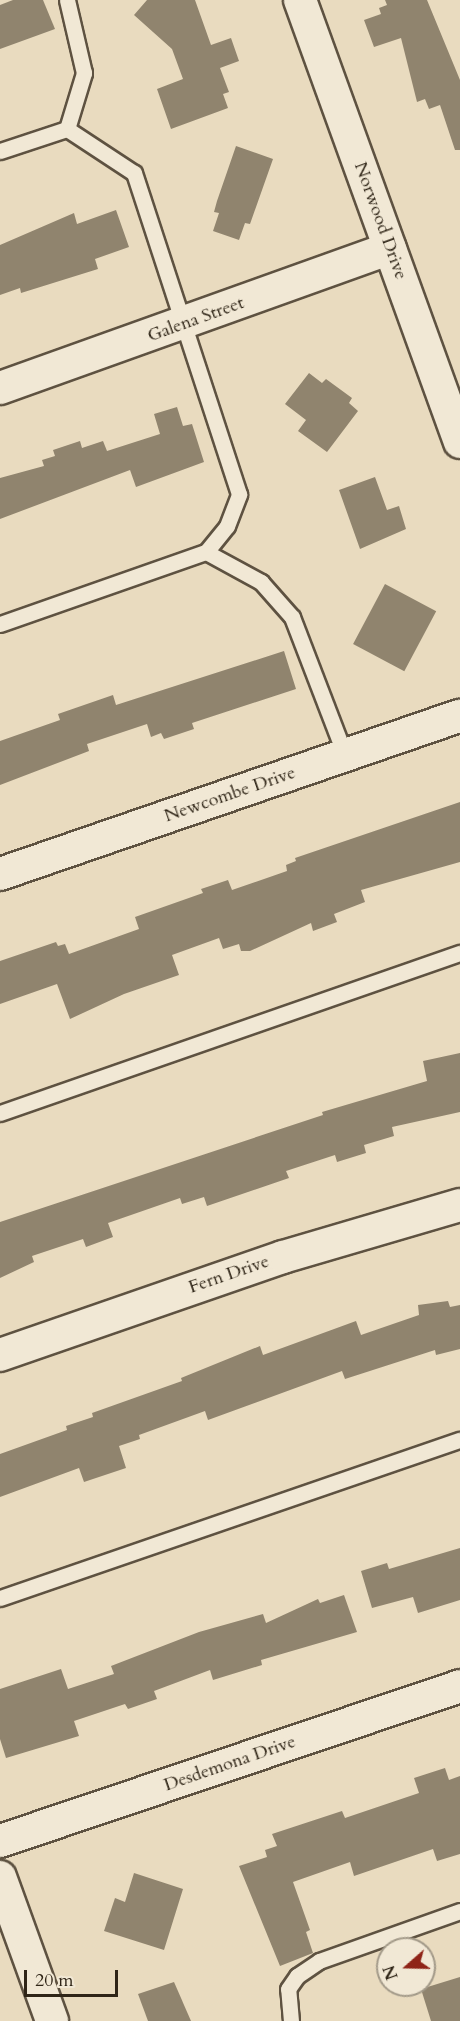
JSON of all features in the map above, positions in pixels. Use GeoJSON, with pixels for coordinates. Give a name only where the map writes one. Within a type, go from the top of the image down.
{"type":"FeatureCollection","features":[{"type":"Feature","properties":{"kind":"street","name":"Norwood Drive"},"geometry":{"type":"LineString","coordinates":[[300,0],[460,442]]}},
{"type":"Feature","properties":{"kind":"street","name":"Galena Street"},"geometry":{"type":"LineString","coordinates":[[0,388],[184,324],[390,248]]}},
{"type":"Feature","properties":{"kind":"street","name":"Newcombe Drive"},"geometry":{"type":"LineString","coordinates":[[0,874],[460,716]]}},
{"type":"Feature","properties":{"kind":"street","name":"Fern Drive"},"geometry":{"type":"LineString","coordinates":[[0,1355],[283,1257],[460,1205]]}},
{"type":"Feature","properties":{"kind":"street","name":"Desdemona Drive"},"geometry":{"type":"LineString","coordinates":[[0,1841],[460,1686]]}},
{"type":"Feature","properties":{"kind":"street"},"geometry":{"type":"LineString","coordinates":[[0,1877],[52,2021]]}},
{"type":"Feature","properties":{"kind":"lane"},"geometry":{"type":"LineString","coordinates":[[67,0],[84,73],[67,129]]}},
{"type":"Feature","properties":{"kind":"lane"},"geometry":{"type":"LineString","coordinates":[[0,151],[67,129]]}},
{"type":"Feature","properties":{"kind":"lane"},"geometry":{"type":"LineString","coordinates":[[0,624],[206,552],[227,526],[239,494],[134,173],[67,129]]}},
{"type":"Feature","properties":{"kind":"lane"},"geometry":{"type":"LineString","coordinates":[[206,552],[261,582],[292,617],[345,755]]}},
{"type":"Feature","properties":{"kind":"lane"},"geometry":{"type":"LineString","coordinates":[[0,1113],[460,954]]}},
{"type":"Feature","properties":{"kind":"lane"},"geometry":{"type":"LineString","coordinates":[[0,1598],[460,1440]]}},
{"type":"Feature","properties":{"kind":"lane"},"geometry":{"type":"LineString","coordinates":[[291,2021],[288,1989],[304,1971],[319,1962],[460,1911]]}},
{"type":"Feature","properties":{"kind":"building"},"geometry":{"type":"Polygon","coordinates":[[[13,0],[43,0],[55,29],[0,49],[0,5],[13,0]]]}},
{"type":"Feature","properties":{"kind":"building"},"geometry":{"type":"Polygon","coordinates":[[[147,0],[195,0],[211,45],[231,38],[239,61],[220,68],[229,92],[223,94],[228,108],[171,129],[157,89],[183,79],[172,49],[134,15],[147,0]]]}},
{"type":"Feature","properties":{"kind":"building"},"geometry":{"type":"Polygon","coordinates":[[[385,0],[427,0],[460,80],[460,150],[455,150],[440,105],[429,109],[425,99],[417,102],[401,38],[374,47],[364,20],[381,14],[379,8],[387,5],[385,0]]]}},
{"type":"Feature","properties":{"kind":"building"},"geometry":{"type":"Polygon","coordinates":[[[236,146],[273,159],[250,224],[245,223],[239,240],[213,231],[219,213],[214,212],[236,146]]]}},
{"type":"Feature","properties":{"kind":"building"},"geometry":{"type":"Polygon","coordinates":[[[116,210],[129,247],[95,259],[98,269],[21,293],[20,288],[0,295],[0,245],[74,213],[77,224],[116,210]]]}},
{"type":"Feature","properties":{"kind":"building"},"geometry":{"type":"Polygon","coordinates":[[[309,373],[322,383],[326,379],[352,398],[349,403],[358,411],[327,452],[298,431],[306,420],[285,404],[309,373]]]}},
{"type":"Feature","properties":{"kind":"building"},"geometry":{"type":"Polygon","coordinates":[[[177,407],[183,426],[192,424],[204,462],[136,487],[130,470],[0,519],[0,478],[44,466],[42,460],[55,456],[53,450],[80,441],[82,448],[103,441],[107,451],[160,434],[154,414],[177,407]]]}},
{"type":"Feature","properties":{"kind":"building"},"geometry":{"type":"Polygon","coordinates":[[[375,477],[387,510],[399,506],[406,529],[360,549],[339,490],[375,477]]]}},
{"type":"Feature","properties":{"kind":"building"},"geometry":{"type":"Polygon","coordinates":[[[385,584],[436,611],[404,671],[353,644],[385,584]]]}},
{"type":"Feature","properties":{"kind":"building"},"geometry":{"type":"Polygon","coordinates":[[[284,651],[296,689],[192,723],[194,729],[164,739],[161,733],[151,737],[147,724],[87,744],[89,751],[0,785],[0,741],[60,720],[58,714],[113,695],[116,705],[284,651]]]}},
{"type":"Feature","properties":{"kind":"building"},"geometry":{"type":"Polygon","coordinates":[[[460,802],[460,862],[361,890],[365,902],[334,914],[337,922],[313,931],[311,923],[250,951],[241,951],[239,944],[223,949],[219,938],[172,955],[179,975],[124,994],[70,1019],[57,984],[0,1004],[0,961],[56,942],[58,946],[65,944],[69,954],[139,929],[135,917],[203,893],[201,889],[228,880],[232,890],[287,871],[286,865],[296,861],[295,858],[460,802]]]}},
{"type":"Feature","properties":{"kind":"building"},"geometry":{"type":"Polygon","coordinates":[[[460,1053],[460,1112],[392,1127],[394,1136],[364,1145],[366,1153],[337,1162],[335,1155],[286,1171],[289,1178],[207,1206],[204,1197],[182,1204],[180,1198],[108,1223],[113,1237],[86,1247],[83,1239],[32,1256],[34,1262],[0,1278],[0,1222],[323,1115],[322,1112],[427,1081],[423,1061],[460,1053]]]}},
{"type":"Feature","properties":{"kind":"building"},"geometry":{"type":"Polygon","coordinates":[[[448,1301],[450,1307],[460,1305],[460,1349],[436,1355],[435,1350],[345,1379],[342,1371],[208,1420],[205,1411],[139,1435],[140,1439],[119,1446],[126,1468],[84,1482],[79,1468],[0,1497],[0,1454],[67,1430],[66,1426],[93,1417],[92,1413],[182,1381],[181,1378],[260,1346],[263,1355],[356,1321],[361,1335],[419,1315],[418,1305],[448,1301]]]}},
{"type":"Feature","properties":{"kind":"building"},"geometry":{"type":"Polygon","coordinates":[[[460,1548],[460,1600],[418,1613],[413,1597],[372,1608],[361,1571],[387,1563],[389,1569],[460,1548]]]}},
{"type":"Feature","properties":{"kind":"building"},"geometry":{"type":"Polygon","coordinates":[[[344,1595],[357,1632],[261,1660],[262,1665],[213,1680],[210,1670],[154,1691],[157,1699],[128,1709],[125,1704],[74,1721],[79,1736],[6,1758],[0,1739],[0,1689],[61,1669],[68,1689],[114,1674],[111,1666],[199,1632],[263,1614],[266,1623],[318,1599],[320,1603],[344,1595]]]}},
{"type":"Feature","properties":{"kind":"building"},"geometry":{"type":"Polygon","coordinates":[[[445,1768],[449,1780],[460,1776],[460,1854],[437,1861],[433,1849],[354,1876],[350,1862],[293,1882],[310,1930],[306,1932],[313,1953],[280,1966],[239,1866],[267,1857],[265,1850],[277,1846],[272,1834],[342,1811],[345,1818],[419,1793],[414,1778],[445,1768]]]}},
{"type":"Feature","properties":{"kind":"building"},"geometry":{"type":"Polygon","coordinates":[[[134,1873],[183,1889],[164,1950],[104,1931],[115,1898],[125,1902],[134,1873]]]}},
{"type":"Feature","properties":{"kind":"building"},"geometry":{"type":"Polygon","coordinates":[[[460,1977],[460,2021],[431,2021],[424,1997],[436,1997],[436,1984],[460,1977]]]}},
{"type":"Feature","properties":{"kind":"building"},"geometry":{"type":"Polygon","coordinates":[[[174,1982],[191,2021],[148,2021],[138,1994],[174,1982]]]}}]}
